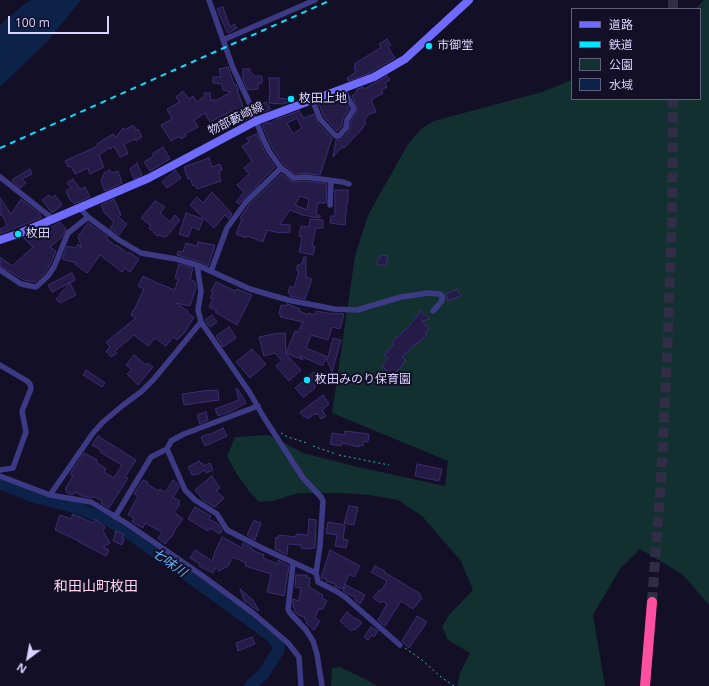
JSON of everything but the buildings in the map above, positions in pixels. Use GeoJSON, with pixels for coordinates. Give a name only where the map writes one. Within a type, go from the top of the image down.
{"type":"FeatureCollection","features":[{"type":"Feature","properties":{"kind":"highway"},"geometry":{"type":"LineString","coordinates":[[646,686],[652,602]]}},
{"type":"Feature","properties":{"kind":"main road","name":"物部藪崎線"},"geometry":{"type":"LineString","coordinates":[[0,240],[18,234],[150,178],[256,121],[374,77],[405,59],[469,0]]}},
{"type":"Feature","properties":{"kind":"street"},"geometry":{"type":"LineString","coordinates":[[209,0],[233,68],[256,117],[256,121],[269,150],[281,168],[294,178],[305,177],[349,184]]}},
{"type":"Feature","properties":{"kind":"street"},"geometry":{"type":"LineString","coordinates":[[223,40],[315,0]]}},
{"type":"Feature","properties":{"kind":"street"},"geometry":{"type":"LineString","coordinates":[[312,100],[320,119],[336,136],[339,136],[346,128],[347,120],[354,109],[343,89]]}},
{"type":"Feature","properties":{"kind":"street"},"geometry":{"type":"LineString","coordinates":[[211,271],[227,228],[246,202],[281,168]]}},
{"type":"Feature","properties":{"kind":"street"},"geometry":{"type":"LineString","coordinates":[[0,177],[52,219]]}},
{"type":"Feature","properties":{"kind":"street"},"geometry":{"type":"LineString","coordinates":[[330,205],[331,181]]}},
{"type":"Feature","properties":{"kind":"street"},"geometry":{"type":"LineString","coordinates":[[80,208],[88,217],[119,240],[141,253],[176,259],[197,265],[250,289],[288,300],[334,309],[357,310],[401,297],[428,293],[440,294],[442,296],[442,301],[433,311]]}},
{"type":"Feature","properties":{"kind":"street"},"geometry":{"type":"LineString","coordinates":[[0,270],[21,284],[36,287],[48,276],[54,267],[68,233],[88,217]]}},
{"type":"Feature","properties":{"kind":"street"},"geometry":{"type":"LineString","coordinates":[[197,265],[201,291],[198,310],[201,322],[258,406],[303,478],[322,497],[320,546],[316,573],[318,582],[345,597],[400,645]]}},
{"type":"Feature","properties":{"kind":"street"},"geometry":{"type":"LineString","coordinates":[[50,495],[93,433],[103,422],[142,391],[154,379],[201,322]]}},
{"type":"Feature","properties":{"kind":"street"},"geometry":{"type":"LineString","coordinates":[[0,365],[27,380],[31,389],[22,411],[26,432],[13,468],[0,470]]}},
{"type":"Feature","properties":{"kind":"street"},"geometry":{"type":"LineString","coordinates":[[115,517],[151,457],[167,449],[172,441],[184,434],[258,406]]}},
{"type":"Feature","properties":{"kind":"street"},"geometry":{"type":"LineString","coordinates":[[167,449],[185,490],[195,500],[217,514],[227,530],[293,564],[316,573]]}},
{"type":"Feature","properties":{"kind":"street"},"geometry":{"type":"LineString","coordinates":[[0,476],[50,495],[90,502],[206,578],[278,633],[288,643],[298,657],[301,686]]}},
{"type":"Feature","properties":{"kind":"street"},"geometry":{"type":"LineString","coordinates":[[293,564],[288,609],[306,630],[318,654],[322,686]]}},
{"type":"Feature","properties":{"kind":"path"},"geometry":{"type":"LineString","coordinates":[[278,429],[288,437],[307,443]]}},
{"type":"Feature","properties":{"kind":"path"},"geometry":{"type":"LineString","coordinates":[[313,446],[336,454]]}},
{"type":"Feature","properties":{"kind":"path"},"geometry":{"type":"LineString","coordinates":[[339,455],[389,465]]}},
{"type":"Feature","properties":{"kind":"path"},"geometry":{"type":"LineString","coordinates":[[400,645],[422,660],[454,686]]}},
{"type":"Feature","properties":{"kind":"green space"},"geometry":{"type":"Polygon","coordinates":[[[704,0],[709,0],[709,605],[682,574],[640,549],[620,569],[593,615],[605,686],[457,686],[460,673],[470,653],[448,640],[442,627],[449,615],[473,590],[461,561],[422,516],[398,500],[370,495],[299,493],[272,501],[259,502],[238,476],[227,456],[235,437],[269,435],[303,453],[445,486],[448,461],[332,413],[355,256],[368,215],[408,144],[422,128],[434,121],[542,92],[571,80],[571,100],[701,100],[701,8],[696,8],[704,0]]]}},
{"type":"Feature","properties":{"kind":"green space"},"geometry":{"type":"Polygon","coordinates":[[[340,667],[377,686],[331,686],[332,668],[340,667]]]}},
{"type":"Feature","properties":{"kind":"water"},"geometry":{"type":"Polygon","coordinates":[[[32,0],[81,0],[47,42],[0,86],[0,25],[23,5],[32,0]]]}},
{"type":"Feature","properties":{"kind":"waterway","name":"七味川"},"geometry":{"type":"LineString","coordinates":[[0,483],[31,496],[78,508],[110,521],[271,636],[278,644],[278,651],[264,673],[250,686]]}},
{"type":"Feature","properties":{"kind":"tunnel"},"geometry":{"type":"LineString","coordinates":[[673,0],[673,8]]}},
{"type":"Feature","properties":{"kind":"tunnel"},"geometry":{"type":"LineString","coordinates":[[652,602],[661,480],[667,358],[672,221],[673,100]]}},
{"type":"Feature","properties":{"kind":"railway"},"geometry":{"type":"LineString","coordinates":[[0,148],[331,0]]}},
{"type":"Feature","properties":{"kind":"place","name":"市御堂"},"geometry":{"type":"Point","coordinates":[429,46]}},
{"type":"Feature","properties":{"kind":"place","name":"枚田上地"},"geometry":{"type":"Point","coordinates":[291,99]}},
{"type":"Feature","properties":{"kind":"place","name":"枚田"},"geometry":{"type":"Point","coordinates":[18,234]}},
{"type":"Feature","properties":{"kind":"place","name":"枚田みのり保育園"},"geometry":{"type":"Point","coordinates":[307,380]}},
{"type":"Feature","properties":{"kind":"district","name":"和田山町枚田"},"geometry":{"type":"Point","coordinates":[96,587]}}]}
